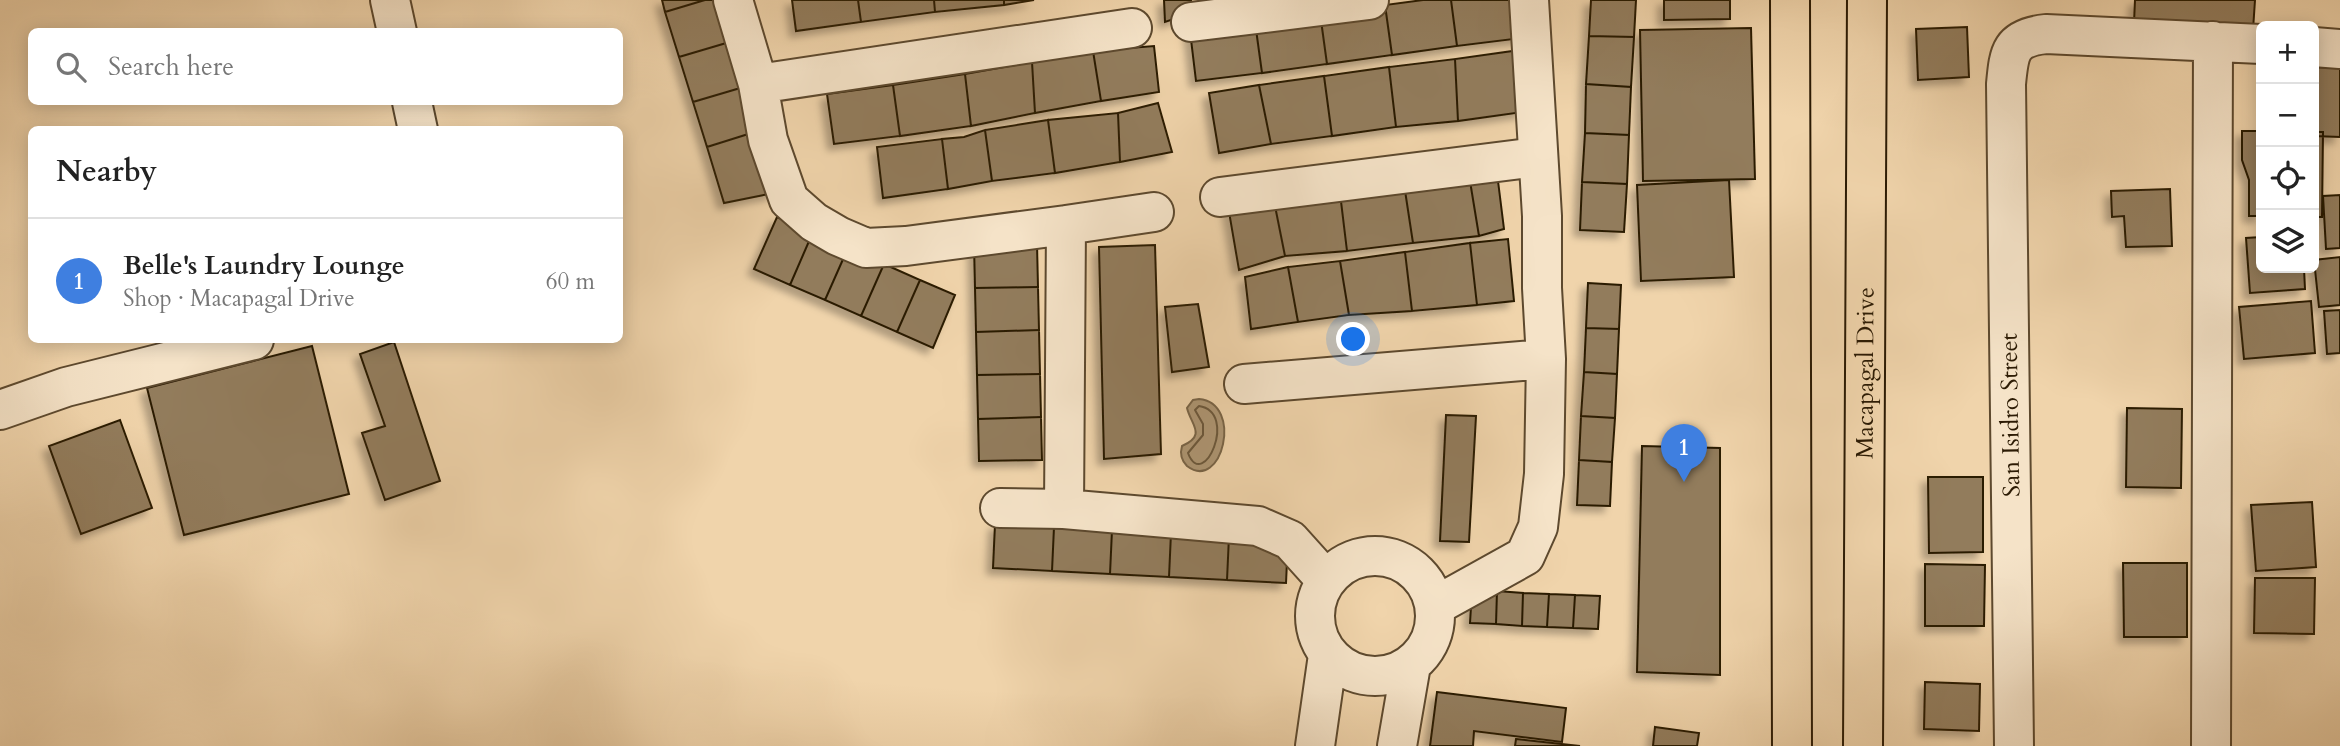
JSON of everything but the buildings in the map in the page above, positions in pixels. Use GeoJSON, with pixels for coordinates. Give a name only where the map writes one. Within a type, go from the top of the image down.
{"type":"FeatureCollection","features":[{"type":"Feature","properties":{"kind":"main road"},"geometry":{"type":"LineString","coordinates":[[1790,0],[1792,746]]}},
{"type":"Feature","properties":{"kind":"main road","name":"Macapagal Drive"},"geometry":{"type":"LineString","coordinates":[[1863,746],[1867,0]]}},
{"type":"Feature","properties":{"kind":"street"},"geometry":{"type":"LineString","coordinates":[[390,0],[396,28]]}},
{"type":"Feature","properties":{"kind":"street"},"geometry":{"type":"LineString","coordinates":[[733,0],[758,84],[768,140],[789,200],[814,222],[838,236],[866,248],[906,246],[1154,212]]}},
{"type":"Feature","properties":{"kind":"street"},"geometry":{"type":"LineString","coordinates":[[1191,22],[1369,0]]}},
{"type":"Feature","properties":{"kind":"street"},"geometry":{"type":"LineString","coordinates":[[1435,606],[1525,556],[1538,527],[1544,474],[1546,359],[1542,216],[1529,0]]}},
{"type":"Feature","properties":{"kind":"street"},"geometry":{"type":"LineString","coordinates":[[758,84],[1132,28]]}},
{"type":"Feature","properties":{"kind":"street","name":"San Isidro Street"},"geometry":{"type":"LineString","coordinates":[[2014,746],[2006,84],[2009,58],[2014,45],[2029,36],[2046,34],[2256,44]]}},
{"type":"Feature","properties":{"kind":"street"},"geometry":{"type":"LineString","coordinates":[[2211,746],[2213,41]]}},
{"type":"Feature","properties":{"kind":"street"},"geometry":{"type":"LineString","coordinates":[[2319,47],[2340,49]]}},
{"type":"Feature","properties":{"kind":"street"},"geometry":{"type":"LineString","coordinates":[[413,105],[417,126]]}},
{"type":"Feature","properties":{"kind":"street"},"geometry":{"type":"LineString","coordinates":[[1220,197],[1537,157]]}},
{"type":"Feature","properties":{"kind":"street"},"geometry":{"type":"LineString","coordinates":[[1064,509],[1066,225]]}},
{"type":"Feature","properties":{"kind":"street"},"geometry":{"type":"LineString","coordinates":[[0,410],[66,387],[242,343]]}},
{"type":"Feature","properties":{"kind":"street"},"geometry":{"type":"LineString","coordinates":[[1244,384],[1546,359]]}},
{"type":"Feature","properties":{"kind":"street"},"geometry":{"type":"LineString","coordinates":[[1000,508],[1064,509],[1258,526],[1290,540],[1326,580]]}},
{"type":"Feature","properties":{"kind":"street"},"geometry":{"type":"LineString","coordinates":[[1365,556],[1389,557],[1410,567],[1426,584],[1435,606],[1434,628],[1426,649],[1411,665],[1391,675],[1367,677],[1345,670],[1328,655],[1316,631],[1315,604],[1326,580],[1343,564],[1365,556]]}},
{"type":"Feature","properties":{"kind":"street"},"geometry":{"type":"LineString","coordinates":[[1314,746],[1328,655]]}},
{"type":"Feature","properties":{"kind":"street"},"geometry":{"type":"LineString","coordinates":[[1397,746],[1411,665]]}},
{"type":"Feature","properties":{"kind":"water"},"geometry":{"type":"Polygon","coordinates":[[[1199,399],[1213,404],[1221,415],[1224,429],[1218,458],[1210,467],[1199,471],[1187,466],[1181,451],[1182,446],[1190,442],[1196,434],[1187,408],[1193,400],[1199,399]]]}},
{"type":"Feature","properties":{"kind":"place","name":"Belle's Laundry Lounge"},"geometry":{"type":"Point","coordinates":[1684,482]}}]}
